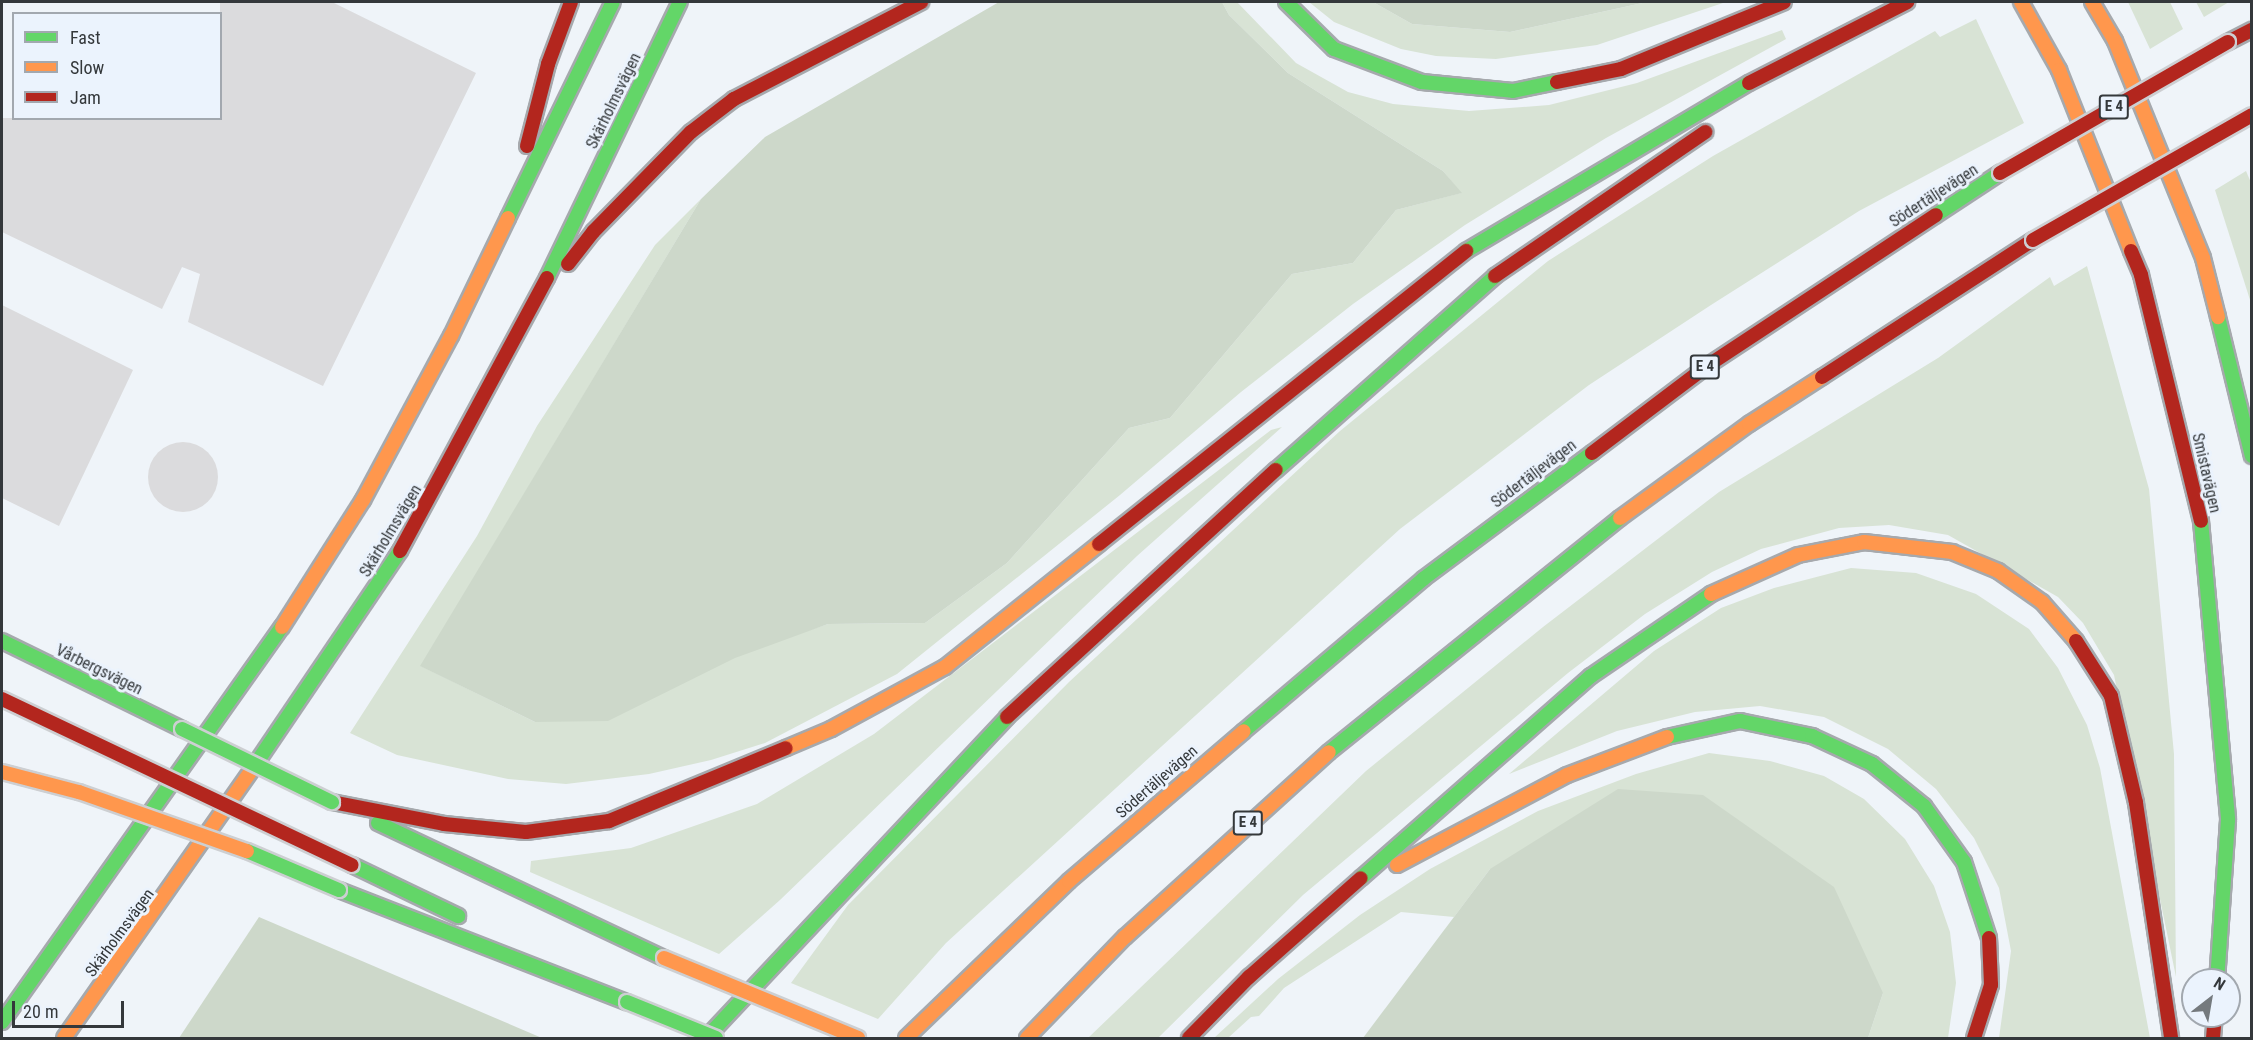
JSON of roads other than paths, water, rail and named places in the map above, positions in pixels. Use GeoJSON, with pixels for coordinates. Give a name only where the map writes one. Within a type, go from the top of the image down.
{"type":"FeatureCollection","features":[{"type":"Feature","properties":{"kind":"main road"},"geometry":{"type":"LineString","coordinates":[[512,210],[548,64],[571,2]]}},
{"type":"Feature","properties":{"kind":"main road"},"geometry":{"type":"LineString","coordinates":[[2,1022],[304,596],[363,500],[451,336],[613,2]]}},
{"type":"Feature","properties":{"kind":"main road","name":"Skärholmsvägen"},"geometry":{"type":"LineString","coordinates":[[64,1038],[137,939],[392,565],[530,312],[680,2]]}},
{"type":"Feature","properties":{"kind":"main road"},"geometry":{"type":"LineString","coordinates":[[530,312],[593,232],[690,132],[734,99],[921,2]]}},
{"type":"Feature","properties":{"kind":"main road"},"geometry":{"type":"LineString","coordinates":[[1286,2],[1334,49],[1422,82],[1513,91],[1622,69],[1784,2]]}},
{"type":"Feature","properties":{"kind":"main road"},"geometry":{"type":"LineString","coordinates":[[1782,83],[1908,2]]}},
{"type":"Feature","properties":{"kind":"main road"},"geometry":{"type":"LineString","coordinates":[[332,802],[444,824],[526,832],[609,821],[831,729],[945,667],[1472,247],[1724,96],[1908,2]]}},
{"type":"Feature","properties":{"kind":"main road","name":"Smistavägen"},"geometry":{"type":"LineString","coordinates":[[2021,2],[2059,70],[2140,275],[2200,514],[2228,820],[2218,968]]}},
{"type":"Feature","properties":{"kind":"main road"},"geometry":{"type":"LineString","coordinates":[[2092,2],[2115,41],[2203,258],[2252,456]]}},
{"type":"Feature","properties":{"kind":"main road","name":"Södertäljevägen"},"geometry":{"type":"LineString","coordinates":[[906,1038],[1069,881],[1423,579],[1707,366],[2000,172],[2252,30]]}},
{"type":"Feature","properties":{"kind":"main road","name":"E 4"},"geometry":{"type":"LineString","coordinates":[[1027,1038],[1125,937],[1288,786],[1635,506],[1749,424],[2033,240],[2252,115]]}},
{"type":"Feature","properties":{"kind":"main road"},"geometry":{"type":"LineString","coordinates":[[706,1038],[1002,722],[1306,442],[1499,273],[1723,121]]}},
{"type":"Feature","properties":{"kind":"main road"},"geometry":{"type":"LineString","coordinates":[[1189,1038],[1249,977],[1591,676],[1724,585],[1798,555],[1864,542],[1952,552],[1998,571],[2043,602],[2081,648],[2111,696],[2136,803],[2171,1038]]}},
{"type":"Feature","properties":{"kind":"main road","name":"Vårbergsvägen"},"geometry":{"type":"LineString","coordinates":[[2,641],[332,802]]}},
{"type":"Feature","properties":{"kind":"main road"},"geometry":{"type":"LineString","coordinates":[[2,699],[471,923]]}},
{"type":"Feature","properties":{"kind":"main road"},"geometry":{"type":"LineString","coordinates":[[1350,889],[1567,775],[1666,737],[1740,721],[1812,736],[1872,764],[1924,806],[1964,862],[1988,929],[1991,985],[1974,1038]]}},
{"type":"Feature","properties":{"kind":"main road"},"geometry":{"type":"LineString","coordinates":[[2,772],[102,800],[236,847],[339,890],[716,1038]]}},
{"type":"Feature","properties":{"kind":"main road"},"geometry":{"type":"LineString","coordinates":[[332,802],[664,958],[858,1038]]}},
{"type":"Feature","properties":{"kind":"main road"},"geometry":{"type":"LineString","coordinates":[[492,933],[627,1002]]}}]}
